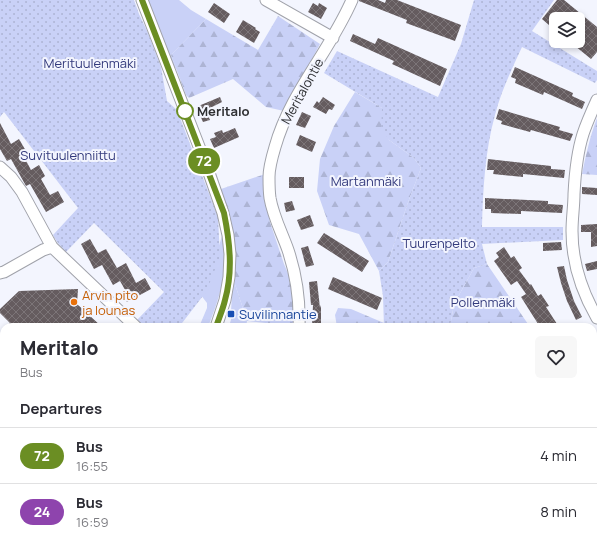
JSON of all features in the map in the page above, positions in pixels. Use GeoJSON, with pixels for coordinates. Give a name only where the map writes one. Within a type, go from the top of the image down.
{"type":"FeatureCollection","features":[{"type":"Feature","properties":{"kind":"street"},"geometry":{"type":"LineString","coordinates":[[142,0],[224,213],[229,241],[229,277],[225,300],[217,323]]}},
{"type":"Feature","properties":{"kind":"street"},"geometry":{"type":"LineString","coordinates":[[266,0],[333,38]]}},
{"type":"Feature","properties":{"kind":"street","name":"Meritalontie"},"geometry":{"type":"LineString","coordinates":[[300,323],[296,279],[271,200],[269,176],[270,166],[277,139],[295,99],[333,38],[352,0]]}},
{"type":"Feature","properties":{"kind":"street"},"geometry":{"type":"LineString","coordinates":[[597,100],[579,149],[576,166],[572,231],[579,278],[597,318]]}},
{"type":"Feature","properties":{"kind":"street"},"geometry":{"type":"LineString","coordinates":[[0,167],[11,177],[22,192],[52,246],[132,323]]}},
{"type":"Feature","properties":{"kind":"street"},"geometry":{"type":"LineString","coordinates":[[0,274],[52,246]]}},
{"type":"Feature","properties":{"kind":"green space","name":"Merituulenmäki"},"geometry":{"type":"Polygon","coordinates":[[[0,0],[134,0],[161,67],[167,101],[177,110],[218,217],[220,257],[206,292],[182,323],[140,323],[137,320],[164,292],[94,223],[66,252],[57,242],[53,235],[78,208],[4,112],[0,117],[0,0]]]}},
{"type":"Feature","properties":{"kind":"green space"},"geometry":{"type":"Polygon","coordinates":[[[146,0],[179,0],[191,10],[206,19],[171,55],[177,70],[168,57],[146,0]]]}},
{"type":"Feature","properties":{"kind":"green space","name":"Tuurenpelto"},"geometry":{"type":"Polygon","coordinates":[[[474,0],[554,0],[532,31],[549,41],[549,48],[560,48],[597,71],[597,80],[595,83],[522,47],[497,106],[489,142],[485,170],[482,227],[563,227],[563,240],[482,244],[487,264],[474,268],[454,304],[451,323],[384,323],[383,296],[379,271],[388,262],[421,168],[414,158],[389,140],[381,129],[382,108],[324,73],[337,51],[438,97],[461,44],[474,0]]]}},
{"type":"Feature","properties":{"kind":"green space"},"geometry":{"type":"Polygon","coordinates":[[[278,16],[320,44],[284,111],[266,107],[233,79],[189,98],[186,95],[171,55],[206,19],[258,50],[278,16]]]}},
{"type":"Feature","properties":{"kind":"green space","name":"Martanmäki"},"geometry":{"type":"Polygon","coordinates":[[[355,92],[382,108],[389,140],[414,158],[421,168],[388,262],[379,271],[359,234],[329,225],[317,191],[320,159],[334,126],[355,92]]]}},
{"type":"Feature","properties":{"kind":"green space"},"geometry":{"type":"Polygon","coordinates":[[[597,118],[597,175],[582,174],[590,139],[597,118]]]}},
{"type":"Feature","properties":{"kind":"green space"},"geometry":{"type":"Polygon","coordinates":[[[265,174],[265,189],[270,222],[290,278],[294,315],[293,323],[265,323],[247,321],[233,278],[234,244],[230,218],[221,189],[265,174]]]}},
{"type":"Feature","properties":{"kind":"green space"},"geometry":{"type":"Polygon","coordinates":[[[220,223],[224,236],[223,279],[209,323],[201,323],[207,308],[207,303],[187,277],[217,252],[222,236],[220,223]]]}},
{"type":"Feature","properties":{"kind":"green space","name":"Pollenmäki"},"geometry":{"type":"Polygon","coordinates":[[[487,264],[527,323],[451,323],[454,304],[474,268],[487,264]]]}},
{"type":"Feature","properties":{"kind":"green space"},"geometry":{"type":"Polygon","coordinates":[[[233,278],[247,323],[230,323],[233,312],[231,311],[233,278]]]}},
{"type":"Feature","properties":{"kind":"green space"},"geometry":{"type":"Polygon","coordinates":[[[338,308],[351,309],[384,323],[336,323],[335,315],[338,308]]]}},
{"type":"Feature","properties":{"kind":"building"},"geometry":{"type":"Polygon","coordinates":[[[359,0],[378,0],[385,3],[386,0],[397,0],[461,25],[455,41],[406,23],[407,20],[359,0]]]}},
{"type":"Feature","properties":{"kind":"building"},"geometry":{"type":"Polygon","coordinates":[[[557,0],[564,0],[579,12],[549,12],[549,25],[542,19],[557,0]]]}},
{"type":"Feature","properties":{"kind":"building"},"geometry":{"type":"Polygon","coordinates":[[[214,3],[230,14],[224,23],[208,12],[214,3]]]}},
{"type":"Feature","properties":{"kind":"building"},"geometry":{"type":"Polygon","coordinates":[[[313,3],[318,6],[319,3],[327,8],[321,19],[308,12],[313,3]]]}},
{"type":"Feature","properties":{"kind":"building"},"geometry":{"type":"Polygon","coordinates":[[[585,17],[597,27],[597,52],[591,59],[578,48],[585,48],[585,17]]]}},
{"type":"Feature","properties":{"kind":"building"},"geometry":{"type":"Polygon","coordinates":[[[243,20],[260,32],[254,43],[236,32],[243,20]]]}},
{"type":"Feature","properties":{"kind":"building"},"geometry":{"type":"Polygon","coordinates":[[[353,34],[375,44],[378,38],[447,69],[440,86],[392,64],[394,61],[350,41],[353,34]]]}},
{"type":"Feature","properties":{"kind":"building"},"geometry":{"type":"Polygon","coordinates":[[[515,67],[573,93],[572,96],[585,102],[582,109],[544,92],[543,95],[515,83],[516,79],[511,77],[515,67]]]}},
{"type":"Feature","properties":{"kind":"building"},"geometry":{"type":"Polygon","coordinates":[[[220,97],[222,102],[206,110],[210,120],[203,122],[196,107],[220,97]]]}},
{"type":"Feature","properties":{"kind":"building"},"geometry":{"type":"Polygon","coordinates":[[[323,97],[335,105],[332,110],[329,109],[326,114],[313,107],[317,101],[319,103],[323,97]]]}},
{"type":"Feature","properties":{"kind":"building"},"geometry":{"type":"Polygon","coordinates":[[[499,109],[560,127],[559,130],[573,134],[570,141],[531,130],[530,132],[501,124],[502,121],[496,119],[499,109]]]}},
{"type":"Feature","properties":{"kind":"building"},"geometry":{"type":"Polygon","coordinates":[[[302,112],[311,116],[305,128],[296,125],[302,112]]]}},
{"type":"Feature","properties":{"kind":"building"},"geometry":{"type":"Polygon","coordinates":[[[0,123],[11,144],[19,139],[26,151],[22,153],[31,170],[39,165],[45,176],[41,179],[50,195],[58,191],[64,202],[46,212],[30,184],[26,186],[11,159],[7,161],[0,149],[0,123]]]}},
{"type":"Feature","properties":{"kind":"building"},"geometry":{"type":"Polygon","coordinates":[[[235,128],[239,137],[214,148],[210,139],[216,137],[214,133],[222,130],[223,133],[235,128]]]}},
{"type":"Feature","properties":{"kind":"building"},"geometry":{"type":"Polygon","coordinates":[[[300,135],[316,142],[312,152],[296,145],[300,135]]]}},
{"type":"Feature","properties":{"kind":"building"},"geometry":{"type":"Polygon","coordinates":[[[488,159],[551,166],[551,169],[565,170],[564,178],[523,174],[523,177],[493,174],[494,170],[487,170],[488,159]]]}},
{"type":"Feature","properties":{"kind":"building"},"geometry":{"type":"Polygon","coordinates":[[[289,177],[304,177],[304,188],[289,188],[289,177]]]}},
{"type":"Feature","properties":{"kind":"building"},"geometry":{"type":"Polygon","coordinates":[[[582,187],[597,188],[597,195],[582,194],[582,187]]]}},
{"type":"Feature","properties":{"kind":"building"},"geometry":{"type":"Polygon","coordinates":[[[485,198],[548,201],[548,204],[563,205],[562,213],[521,211],[521,214],[491,213],[491,209],[485,209],[485,198]]]}},
{"type":"Feature","properties":{"kind":"building"},"geometry":{"type":"Polygon","coordinates":[[[292,201],[295,210],[286,212],[284,203],[292,201]]]}},
{"type":"Feature","properties":{"kind":"building"},"geometry":{"type":"Polygon","coordinates":[[[310,215],[314,226],[301,230],[297,220],[310,215]]]}},
{"type":"Feature","properties":{"kind":"building"},"geometry":{"type":"Polygon","coordinates":[[[597,224],[597,246],[591,247],[591,232],[581,232],[581,225],[597,224]]]}},
{"type":"Feature","properties":{"kind":"building"},"geometry":{"type":"Polygon","coordinates":[[[324,233],[369,261],[362,272],[317,243],[324,233]]]}},
{"type":"Feature","properties":{"kind":"building"},"geometry":{"type":"Polygon","coordinates":[[[90,239],[98,253],[106,249],[117,268],[126,263],[136,283],[145,278],[151,289],[127,302],[124,297],[128,295],[120,281],[113,285],[102,265],[94,269],[81,244],[90,239]]]}},
{"type":"Feature","properties":{"kind":"building"},"geometry":{"type":"Polygon","coordinates":[[[561,242],[562,250],[543,251],[543,243],[561,242]]]}},
{"type":"Feature","properties":{"kind":"building"},"geometry":{"type":"Polygon","coordinates":[[[308,246],[314,265],[306,267],[301,248],[308,246]]]}},
{"type":"Feature","properties":{"kind":"building"},"geometry":{"type":"Polygon","coordinates":[[[504,247],[511,258],[514,256],[522,268],[519,270],[530,285],[531,284],[538,296],[541,294],[549,306],[546,307],[556,323],[537,323],[521,297],[526,294],[517,281],[511,285],[494,261],[499,257],[496,253],[504,247]]]}},
{"type":"Feature","properties":{"kind":"building"},"geometry":{"type":"Polygon","coordinates":[[[597,261],[597,269],[587,271],[585,264],[597,261]]]}},
{"type":"Feature","properties":{"kind":"building"},"geometry":{"type":"Polygon","coordinates":[[[564,266],[574,301],[582,317],[576,320],[567,301],[557,267],[564,266]]]}},
{"type":"Feature","properties":{"kind":"building"},"geometry":{"type":"Polygon","coordinates":[[[333,277],[382,298],[377,310],[328,289],[333,277]]]}},
{"type":"Feature","properties":{"kind":"building"},"geometry":{"type":"Polygon","coordinates":[[[317,281],[320,308],[321,305],[321,323],[312,323],[313,305],[311,305],[309,282],[317,281]]]}},
{"type":"Feature","properties":{"kind":"building"},"geometry":{"type":"Polygon","coordinates":[[[78,289],[77,304],[98,323],[10,323],[0,313],[0,309],[19,291],[78,289]]]}},
{"type":"Feature","properties":{"kind":"bus line","name":"72"},"geometry":{"type":"LineString","coordinates":[[142,0],[224,213],[230,254],[229,277],[225,300],[217,323]]}},
{"type":"Feature","properties":{"kind":"place","name":"Meritalo"},"geometry":{"type":"Point","coordinates":[185,111]}},
{"type":"Feature","properties":{"kind":"place","name":"Arvin pito ja lounas"},"geometry":{"type":"Point","coordinates":[74,302]}},
{"type":"Feature","properties":{"kind":"place","name":"Suvilinnantie"},"geometry":{"type":"Point","coordinates":[231,314]}},
{"type":"Feature","properties":{"kind":"park label","name":"Suvituulenniittu"},"geometry":{"type":"Point","coordinates":[68,155]}}]}
